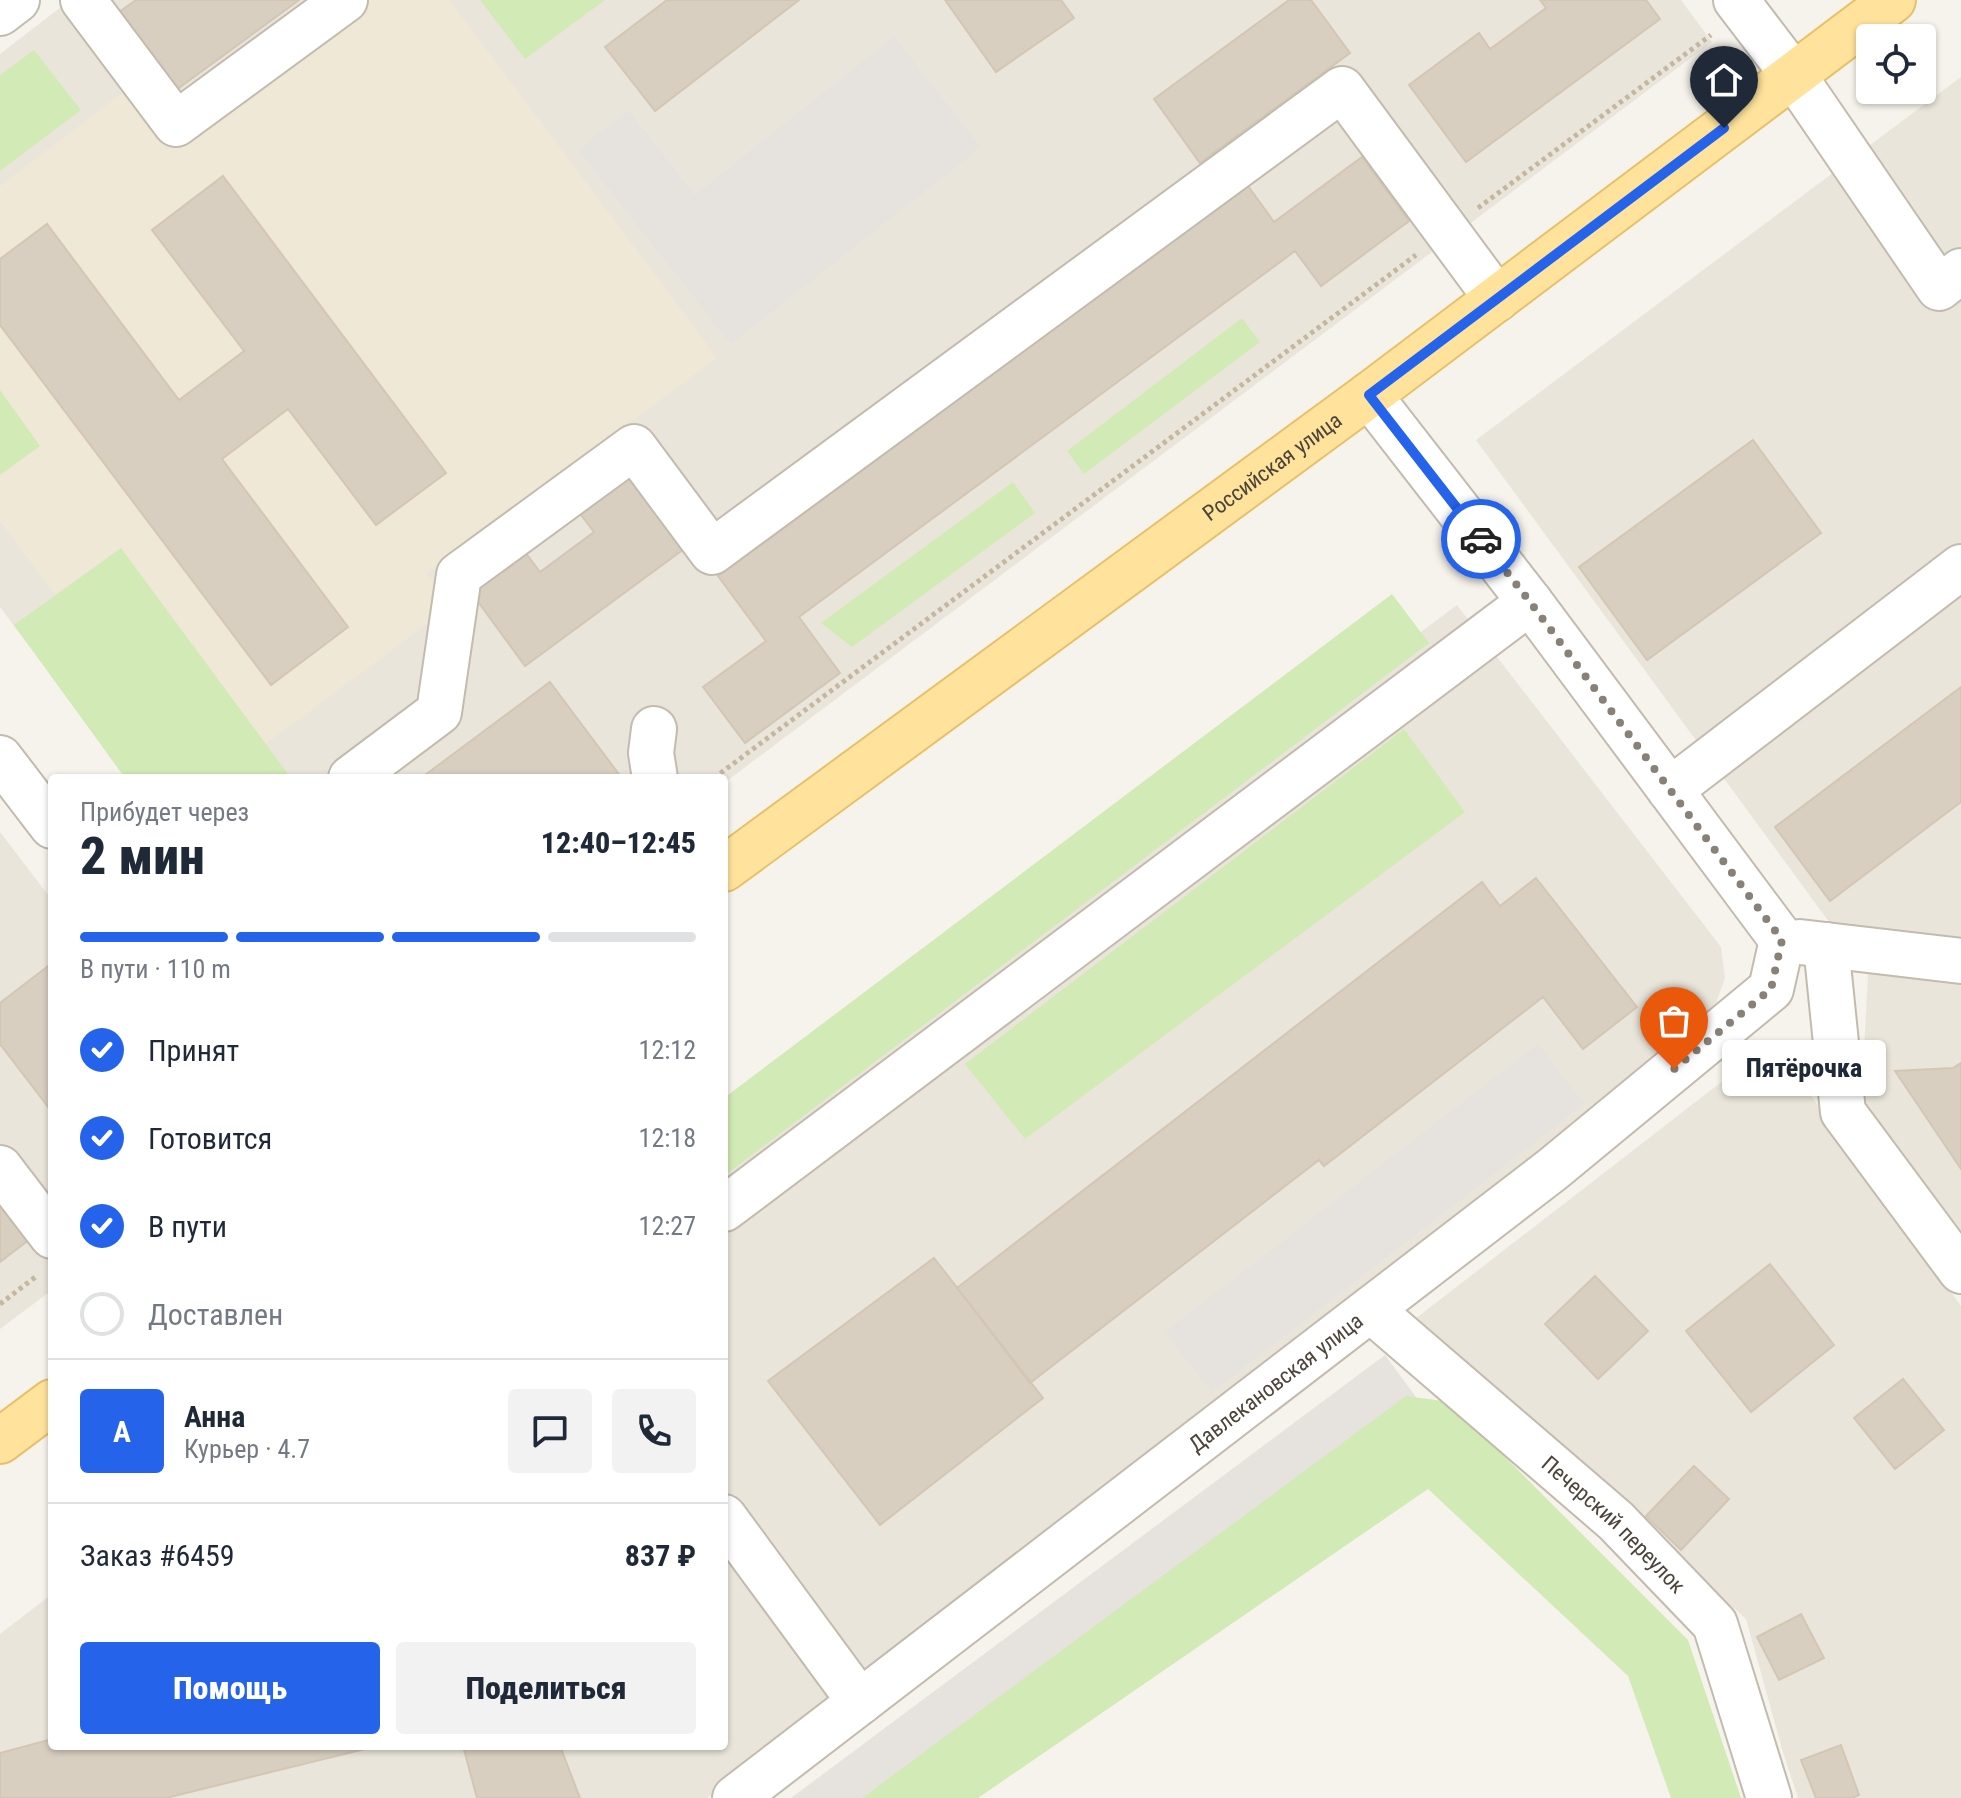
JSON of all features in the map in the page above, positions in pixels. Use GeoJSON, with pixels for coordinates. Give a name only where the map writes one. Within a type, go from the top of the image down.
{"type":"FeatureCollection","features":[{"type":"Feature","properties":{"kind":"main road","name":"Российская улица"},"geometry":{"type":"LineString","coordinates":[[728,866],[1369,395],[1893,0]]}},
{"type":"Feature","properties":{"kind":"main road"},"geometry":{"type":"LineString","coordinates":[[0,1441],[48,1405]]}},
{"type":"Feature","properties":{"kind":"street"},"geometry":{"type":"LineString","coordinates":[[0,13],[17,0]]}},
{"type":"Feature","properties":{"kind":"street"},"geometry":{"type":"LineString","coordinates":[[83,0],[176,124],[345,0]]}},
{"type":"Feature","properties":{"kind":"street"},"geometry":{"type":"LineString","coordinates":[[1740,5],[1794,76],[1939,288],[1961,271]]}},
{"type":"Feature","properties":{"kind":"street"},"geometry":{"type":"LineString","coordinates":[[356,774],[439,712],[459,575],[634,447],[712,552],[1342,89],[1497,299]]}},
{"type":"Feature","properties":{"kind":"street"},"geometry":{"type":"LineString","coordinates":[[1369,395],[1530,602],[1782,940],[1961,961]]}},
{"type":"Feature","properties":{"kind":"street"},"geometry":{"type":"LineString","coordinates":[[1670,790],[1961,567]]}},
{"type":"Feature","properties":{"kind":"street"},"geometry":{"type":"LineString","coordinates":[[728,1206],[1530,602]]}},
{"type":"Feature","properties":{"kind":"street"},"geometry":{"type":"LineString","coordinates":[[654,729],[651,753],[654,774]]}},
{"type":"Feature","properties":{"kind":"street"},"geometry":{"type":"LineString","coordinates":[[0,758],[48,821]]}},
{"type":"Feature","properties":{"kind":"street","name":"Давлекановская улица"},"geometry":{"type":"LineString","coordinates":[[735,1798],[1553,1169],[1771,989],[1782,940]]}},
{"type":"Feature","properties":{"kind":"street"},"geometry":{"type":"LineString","coordinates":[[1826,945],[1843,1112],[1961,1271]]}},
{"type":"Feature","properties":{"kind":"street"},"geometry":{"type":"LineString","coordinates":[[0,1168],[47,1254]]}},
{"type":"Feature","properties":{"kind":"street","name":"Печерский переулок"},"geometry":{"type":"LineString","coordinates":[[1371,1310],[1616,1521],[1715,1624],[1769,1798]]}},
{"type":"Feature","properties":{"kind":"street"},"geometry":{"type":"LineString","coordinates":[[728,1522],[860,1702]]}},
{"type":"Feature","properties":{"kind":"path"},"geometry":{"type":"LineString","coordinates":[[719,774],[1447,232],[1740,5]]}},
{"type":"Feature","properties":{"kind":"path"},"geometry":{"type":"LineString","coordinates":[[0,1304],[47,1254]]}},
{"type":"Feature","properties":{"kind":"shaded area"},"geometry":{"type":"Polygon","coordinates":[[[70,0],[1681,0],[1712,42],[728,780],[728,774],[124,774],[0,607],[0,54],[70,0]],[[894,38],[695,194],[629,110],[731,344],[894,38]]]}},
{"type":"Feature","properties":{"kind":"shaded area"},"geometry":{"type":"Polygon","coordinates":[[[368,0],[449,0],[717,358],[426,574],[450,607],[225,774],[190,774],[0,521],[0,186],[123,93],[167,150],[368,0]]]}},
{"type":"Feature","properties":{"kind":"shaded area"},"geometry":{"type":"Polygon","coordinates":[[[894,37],[981,147],[731,344],[578,150],[629,110],[695,194],[894,37]]]}},
{"type":"Feature","properties":{"kind":"shaded area"},"geometry":{"type":"Polygon","coordinates":[[[1961,77],[1961,1242],[1861,1107],[1868,975],[1476,440],[1925,104],[1936,104],[1936,96],[1961,77]]]}},
{"type":"Feature","properties":{"kind":"shaded area"},"geometry":{"type":"Polygon","coordinates":[[[1457,605],[1721,947],[1725,978],[1711,1017],[707,1798],[0,1798],[0,1634],[48,1597],[48,1750],[728,1750],[728,1151],[1457,605]]]}},
{"type":"Feature","properties":{"kind":"shaded area"},"geometry":{"type":"Polygon","coordinates":[[[0,832],[48,895],[48,1293],[0,1329],[0,832]]]}},
{"type":"Feature","properties":{"kind":"shaded area"},"geometry":{"type":"Polygon","coordinates":[[[1773,1042],[1961,1306],[1961,1798],[1798,1798],[1746,1619],[1415,1319],[1773,1042]]]}},
{"type":"Feature","properties":{"kind":"shaded area"},"geometry":{"type":"Polygon","coordinates":[[[1538,1044],[1584,1104],[1212,1392],[1165,1332],[1538,1044]]]}},
{"type":"Feature","properties":{"kind":"shaded area"},"geometry":{"type":"Polygon","coordinates":[[[1385,1355],[1421,1404],[893,1798],[791,1798],[1385,1355]]]}},
{"type":"Feature","properties":{"kind":"green space"},"geometry":{"type":"Polygon","coordinates":[[[480,0],[605,0],[525,59],[480,0]]]}},
{"type":"Feature","properties":{"kind":"green space"},"geometry":{"type":"Polygon","coordinates":[[[34,50],[81,110],[0,171],[0,75],[34,50]]]}},
{"type":"Feature","properties":{"kind":"green space"},"geometry":{"type":"Polygon","coordinates":[[[1242,318],[1260,342],[1084,474],[1067,451],[1242,318]]]}},
{"type":"Feature","properties":{"kind":"green space"},"geometry":{"type":"Polygon","coordinates":[[[0,390],[40,446],[0,475],[0,390]]]}},
{"type":"Feature","properties":{"kind":"green space"},"geometry":{"type":"Polygon","coordinates":[[[1013,482],[1035,513],[852,647],[821,623],[1013,482]]]}},
{"type":"Feature","properties":{"kind":"green space"},"geometry":{"type":"Polygon","coordinates":[[[121,548],[288,774],[122,774],[14,625],[121,548]]]}},
{"type":"Feature","properties":{"kind":"green space"},"geometry":{"type":"Polygon","coordinates":[[[1392,594],[1429,643],[728,1173],[728,1095],[1392,594]]]}},
{"type":"Feature","properties":{"kind":"green space"},"geometry":{"type":"Polygon","coordinates":[[[1404,729],[1465,812],[1025,1139],[965,1064],[1404,729]]]}},
{"type":"Feature","properties":{"kind":"green space"},"geometry":{"type":"Polygon","coordinates":[[[1406,1396],[1450,1402],[1688,1640],[1741,1798],[1671,1798],[1628,1676],[1428,1489],[978,1798],[862,1798],[1406,1396]]]}},
{"type":"Feature","properties":{"kind":"building"},"geometry":{"type":"Polygon","coordinates":[[[136,0],[299,0],[172,93],[115,15],[136,0]]]}},
{"type":"Feature","properties":{"kind":"building"},"geometry":{"type":"Polygon","coordinates":[[[667,0],[799,0],[655,111],[605,47],[667,0]]]}},
{"type":"Feature","properties":{"kind":"building"},"geometry":{"type":"Polygon","coordinates":[[[945,0],[1061,0],[1074,18],[996,72],[945,0]]]}},
{"type":"Feature","properties":{"kind":"building"},"geometry":{"type":"Polygon","coordinates":[[[1289,0],[1311,0],[1350,53],[1200,163],[1154,99],[1289,0]]]}},
{"type":"Feature","properties":{"kind":"building"},"geometry":{"type":"Polygon","coordinates":[[[1540,0],[1646,0],[1660,19],[1466,162],[1409,85],[1479,33],[1490,49],[1546,8],[1540,0]]]}},
{"type":"Feature","properties":{"kind":"building"},"geometry":{"type":"Polygon","coordinates":[[[1362,157],[1409,221],[1321,286],[1295,251],[799,617],[840,673],[745,743],[703,687],[766,641],[718,576],[1248,186],[1274,222],[1362,157]]]}},
{"type":"Feature","properties":{"kind":"building"},"geometry":{"type":"Polygon","coordinates":[[[223,176],[446,473],[376,525],[288,409],[222,459],[348,627],[271,685],[0,325],[0,259],[47,224],[179,400],[244,351],[152,230],[223,176]]]}},
{"type":"Feature","properties":{"kind":"building"},"geometry":{"type":"Polygon","coordinates":[[[1753,440],[1821,533],[1647,660],[1579,567],[1753,440]]]}},
{"type":"Feature","properties":{"kind":"building"},"geometry":{"type":"Polygon","coordinates":[[[631,468],[688,546],[525,666],[468,588],[522,548],[540,572],[594,532],[576,508],[631,468]]]}},
{"type":"Feature","properties":{"kind":"building"},"geometry":{"type":"Polygon","coordinates":[[[550,682],[619,774],[426,774],[550,682]]]}},
{"type":"Feature","properties":{"kind":"building"},"geometry":{"type":"Polygon","coordinates":[[[1961,687],[1961,802],[1830,901],[1775,827],[1961,687]]]}},
{"type":"Feature","properties":{"kind":"building"},"geometry":{"type":"Polygon","coordinates":[[[1536,878],[1637,1007],[1583,1049],[1543,997],[1324,1166],[1319,1160],[1030,1383],[957,1288],[1482,882],[1500,906],[1536,878]]]}},
{"type":"Feature","properties":{"kind":"building"},"geometry":{"type":"Polygon","coordinates":[[[48,966],[48,1107],[0,1044],[0,1003],[48,966]]]}},
{"type":"Feature","properties":{"kind":"building"},"geometry":{"type":"Polygon","coordinates":[[[1961,1063],[1961,1169],[1895,1071],[1953,1068],[1961,1063]]]}},
{"type":"Feature","properties":{"kind":"building"},"geometry":{"type":"Polygon","coordinates":[[[0,1181],[38,1233],[0,1262],[0,1181]]]}},
{"type":"Feature","properties":{"kind":"building"},"geometry":{"type":"Polygon","coordinates":[[[934,1258],[1043,1398],[880,1525],[768,1381],[934,1258]]]}},
{"type":"Feature","properties":{"kind":"building"},"geometry":{"type":"Polygon","coordinates":[[[1770,1264],[1834,1345],[1751,1412],[1686,1331],[1770,1264]]]}},
{"type":"Feature","properties":{"kind":"building"},"geometry":{"type":"Polygon","coordinates":[[[1595,1276],[1648,1331],[1598,1379],[1545,1324],[1595,1276]]]}},
{"type":"Feature","properties":{"kind":"building"},"geometry":{"type":"Polygon","coordinates":[[[1903,1379],[1944,1430],[1895,1469],[1854,1418],[1903,1379]]]}},
{"type":"Feature","properties":{"kind":"building"},"geometry":{"type":"Polygon","coordinates":[[[1694,1466],[1729,1499],[1681,1550],[1646,1516],[1694,1466]]]}},
{"type":"Feature","properties":{"kind":"building"},"geometry":{"type":"Polygon","coordinates":[[[1801,1614],[1824,1658],[1779,1680],[1757,1637],[1801,1614]]]}},
{"type":"Feature","properties":{"kind":"building"},"geometry":{"type":"Polygon","coordinates":[[[48,1740],[48,1750],[361,1750],[166,1798],[0,1798],[0,1753],[48,1740]]]}},
{"type":"Feature","properties":{"kind":"building"},"geometry":{"type":"Polygon","coordinates":[[[1841,1745],[1859,1795],[1852,1798],[1816,1798],[1801,1760],[1841,1745]]]}},
{"type":"Feature","properties":{"kind":"building"},"geometry":{"type":"Polygon","coordinates":[[[464,1750],[562,1750],[580,1798],[477,1798],[464,1750]]]}},
{"type":"Feature","properties":{"kind":"way so far"},"geometry":{"type":"LineString","coordinates":[[1481,539],[1782,940],[1771,989],[1674,1069]]}},
{"type":"Feature","properties":{"kind":"place","name":"Пятёрочка"},"geometry":{"type":"Point","coordinates":[1674,1069]}},
{"type":"Feature","properties":{"kind":"route"},"geometry":{"type":"LineString","coordinates":[[1481,539],[1369,395],[1724,128]]}}]}
